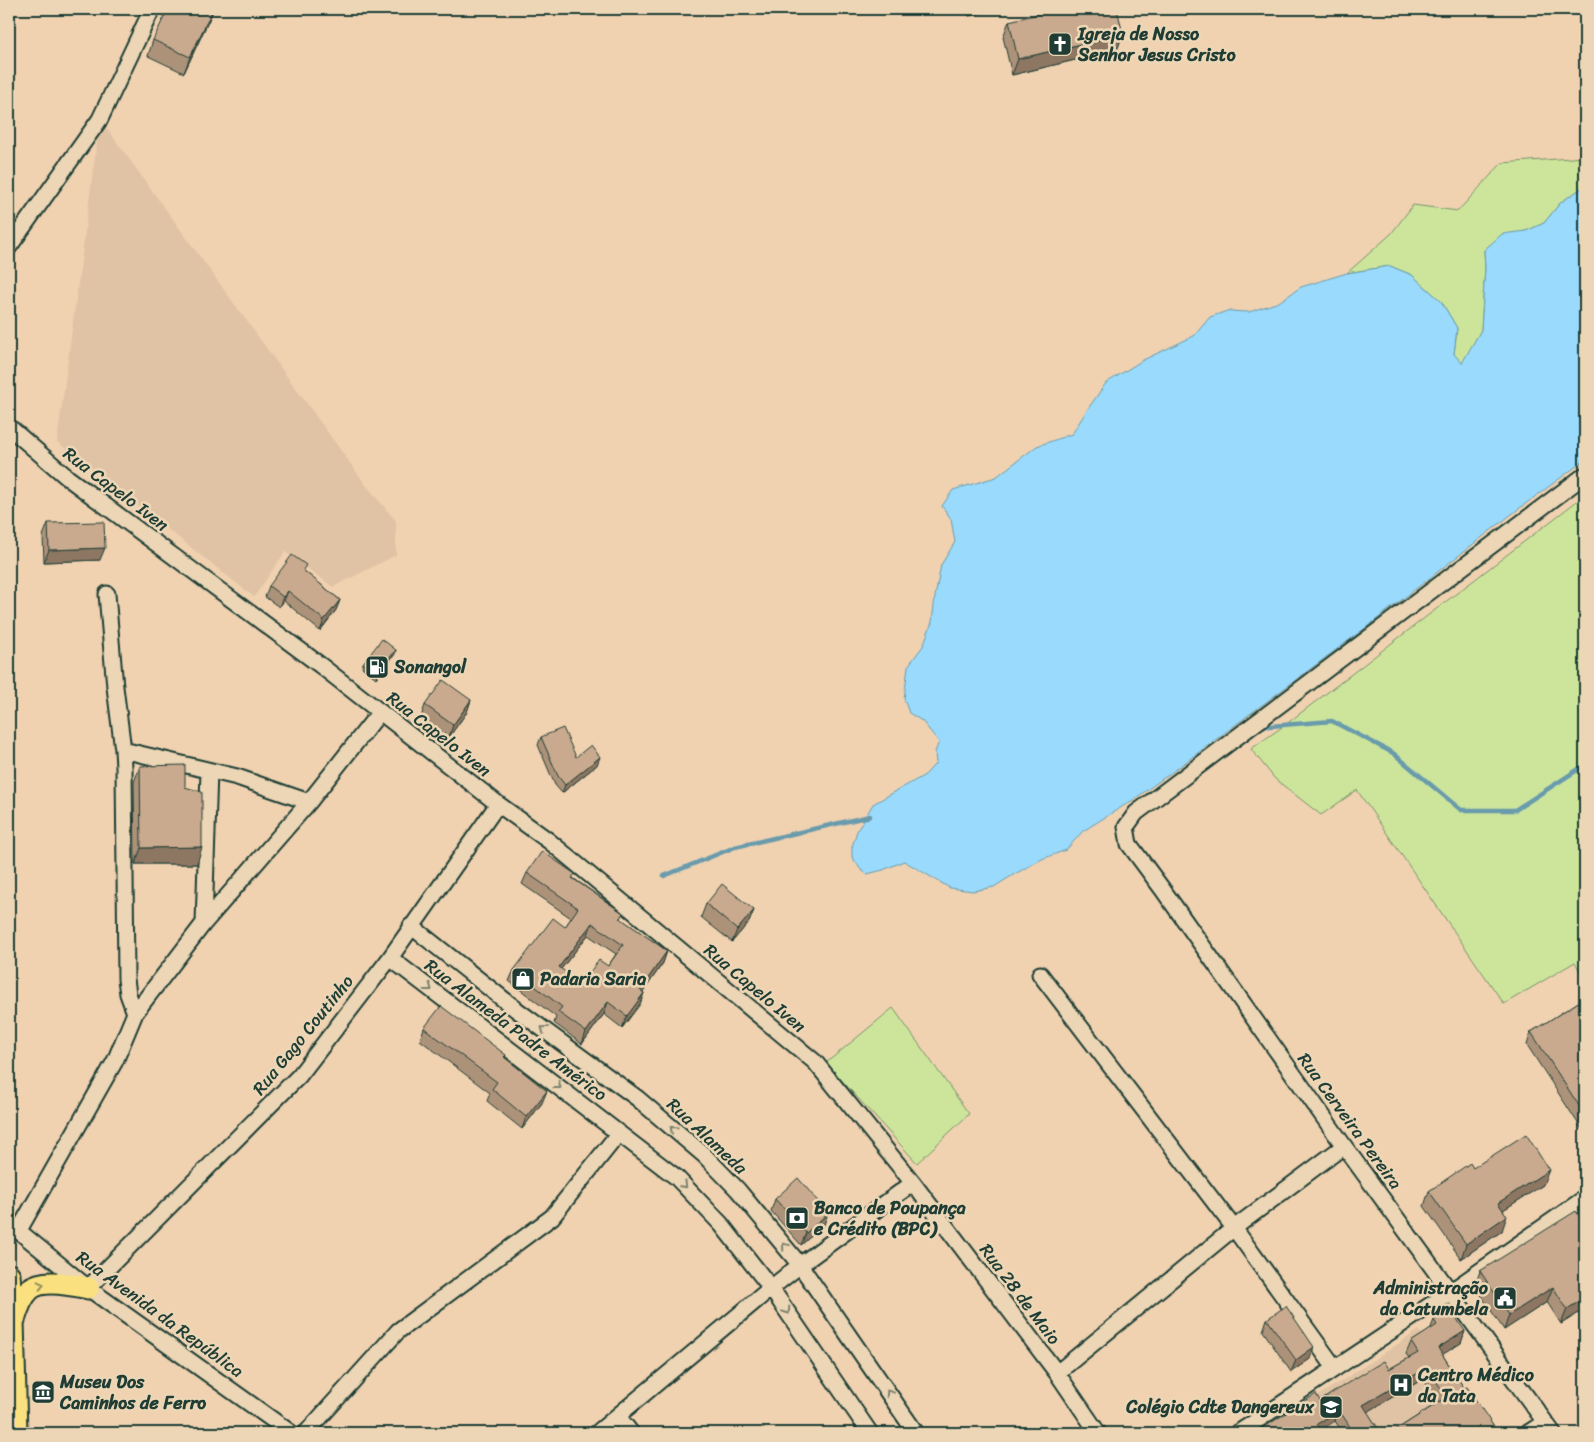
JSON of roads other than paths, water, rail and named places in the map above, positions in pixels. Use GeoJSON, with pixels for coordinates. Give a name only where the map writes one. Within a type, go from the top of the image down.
{"type":"FeatureCollection","features":[{"type":"Feature","properties":{"kind":"highway"},"geometry":{"type":"LineString","coordinates":[[9,1275],[13,1320],[16,1433]]}},
{"type":"Feature","properties":{"kind":"highway"},"geometry":{"type":"LineString","coordinates":[[13,1320],[30,1289],[38,1284],[61,1284],[88,1288]]}},
{"type":"Feature","properties":{"kind":"street"},"geometry":{"type":"LineString","coordinates":[[9,247],[100,119],[152,9]]}},
{"type":"Feature","properties":{"kind":"street","name":"Rua Capelo Iven"},"geometry":{"type":"LineString","coordinates":[[9,427],[68,478],[320,665],[498,804],[549,841],[815,1062]]}},
{"type":"Feature","properties":{"kind":"street","name":"Rua Cerveira Pereira"},"geometry":{"type":"LineString","coordinates":[[1549,1428],[1344,1146],[1129,844],[1126,827],[1136,813],[1585,475]]}},
{"type":"Feature","properties":{"kind":"street"},"geometry":{"type":"LineString","coordinates":[[107,594],[124,767],[126,979],[128,994],[135,1013]]}},
{"type":"Feature","properties":{"kind":"street"},"geometry":{"type":"LineString","coordinates":[[14,1226],[115,1061],[135,1013],[204,923],[310,802],[380,712]]}},
{"type":"Feature","properties":{"kind":"street"},"geometry":{"type":"LineString","coordinates":[[122,750],[237,777],[310,802]]}},
{"type":"Feature","properties":{"kind":"street"},"geometry":{"type":"LineString","coordinates":[[204,923],[209,771]]}},
{"type":"Feature","properties":{"kind":"street","name":"Rua Gago Coutinho"},"geometry":{"type":"LineString","coordinates":[[88,1288],[299,1076],[390,958],[498,804]]}},
{"type":"Feature","properties":{"kind":"street","name":"Rua Alameda"},"geometry":{"type":"LineString","coordinates":[[411,926],[517,1010],[637,1098],[704,1155],[738,1190],[800,1265],[916,1433]]}},
{"type":"Feature","properties":{"kind":"street","name":"Rua Alameda Padre Américo"},"geometry":{"type":"LineString","coordinates":[[390,958],[619,1132]]}},
{"type":"Feature","properties":{"kind":"street"},"geometry":{"type":"LineString","coordinates":[[1040,974],[1234,1228],[1335,1368]]}},
{"type":"Feature","properties":{"kind":"street","name":"Rua 28 de Maio"},"geometry":{"type":"LineString","coordinates":[[815,1062],[913,1183],[1057,1373],[1098,1433]]}},
{"type":"Feature","properties":{"kind":"street"},"geometry":{"type":"LineString","coordinates":[[306,1433],[398,1331],[552,1217],[619,1132],[676,1177],[721,1224],[771,1288],[870,1433]]}},
{"type":"Feature","properties":{"kind":"street"},"geometry":{"type":"LineString","coordinates":[[1057,1373],[1234,1228],[1344,1146]]}},
{"type":"Feature","properties":{"kind":"street"},"geometry":{"type":"LineString","coordinates":[[597,1433],[800,1265],[913,1183]]}},
{"type":"Feature","properties":{"kind":"street"},"geometry":{"type":"LineString","coordinates":[[1238,1433],[1450,1292],[1585,1198]]}},
{"type":"Feature","properties":{"kind":"street","name":"Rua Avenida da República"},"geometry":{"type":"LineString","coordinates":[[14,1226],[88,1288],[292,1433]]}},
{"type":"Feature","properties":{"kind":"street"},"geometry":{"type":"LineString","coordinates":[[618,1416],[631,1433]]}},
{"type":"Feature","properties":{"kind":"street"},"geometry":{"type":"LineString","coordinates":[[1528,1433],[1549,1428]]}},
{"type":"Feature","properties":{"kind":"water"},"geometry":{"type":"Polygon","coordinates":[[[1585,186],[1585,460],[1517,510],[1372,623],[1179,767],[1133,800],[1083,831],[1066,850],[1042,859],[994,887],[973,891],[950,888],[904,861],[883,870],[867,874],[861,870],[852,857],[852,847],[857,831],[873,804],[925,775],[936,763],[935,752],[939,742],[922,721],[909,713],[904,699],[908,666],[923,646],[932,622],[941,565],[955,542],[951,519],[942,506],[953,490],[996,477],[1037,446],[1072,434],[1106,383],[1143,360],[1194,336],[1210,317],[1227,311],[1249,312],[1279,302],[1301,287],[1347,273],[1390,266],[1412,275],[1441,301],[1457,328],[1454,354],[1462,363],[1481,330],[1485,268],[1484,250],[1502,234],[1526,231],[1544,223],[1561,202],[1585,186]]]}},
{"type":"Feature","properties":{"kind":"waterway"},"geometry":{"type":"LineString","coordinates":[[1257,727],[1332,721],[1393,753],[1461,810],[1515,810],[1585,765]]}},
{"type":"Feature","properties":{"kind":"waterway"},"geometry":{"type":"LineString","coordinates":[[664,876],[735,847],[870,816]]}},
{"type":"Feature","properties":{"kind":"place","name":"Igreja de Nosso Senhor Jesus Cristo"},"geometry":{"type":"Point","coordinates":[1060,44]}},
{"type":"Feature","properties":{"kind":"place","name":"Sonangol"},"geometry":{"type":"Point","coordinates":[377,667]}},
{"type":"Feature","properties":{"kind":"place","name":"Padaria Saria"},"geometry":{"type":"Point","coordinates":[523,979]}},
{"type":"Feature","properties":{"kind":"place","name":"Banco de Poupança e Crédito (BPC)"},"geometry":{"type":"Point","coordinates":[797,1218]}},
{"type":"Feature","properties":{"kind":"place","name":"Administração da Catumbela"},"geometry":{"type":"Point","coordinates":[1505,1298]}},
{"type":"Feature","properties":{"kind":"place","name":"Centro Médico da Tata"},"geometry":{"type":"Point","coordinates":[1401,1385]}},
{"type":"Feature","properties":{"kind":"place","name":"Museu Dos Caminhos de Ferro"},"geometry":{"type":"Point","coordinates":[43,1392]}},
{"type":"Feature","properties":{"kind":"place","name":"Colégio Cdte Dangereux"},"geometry":{"type":"Point","coordinates":[1331,1407]}}]}
